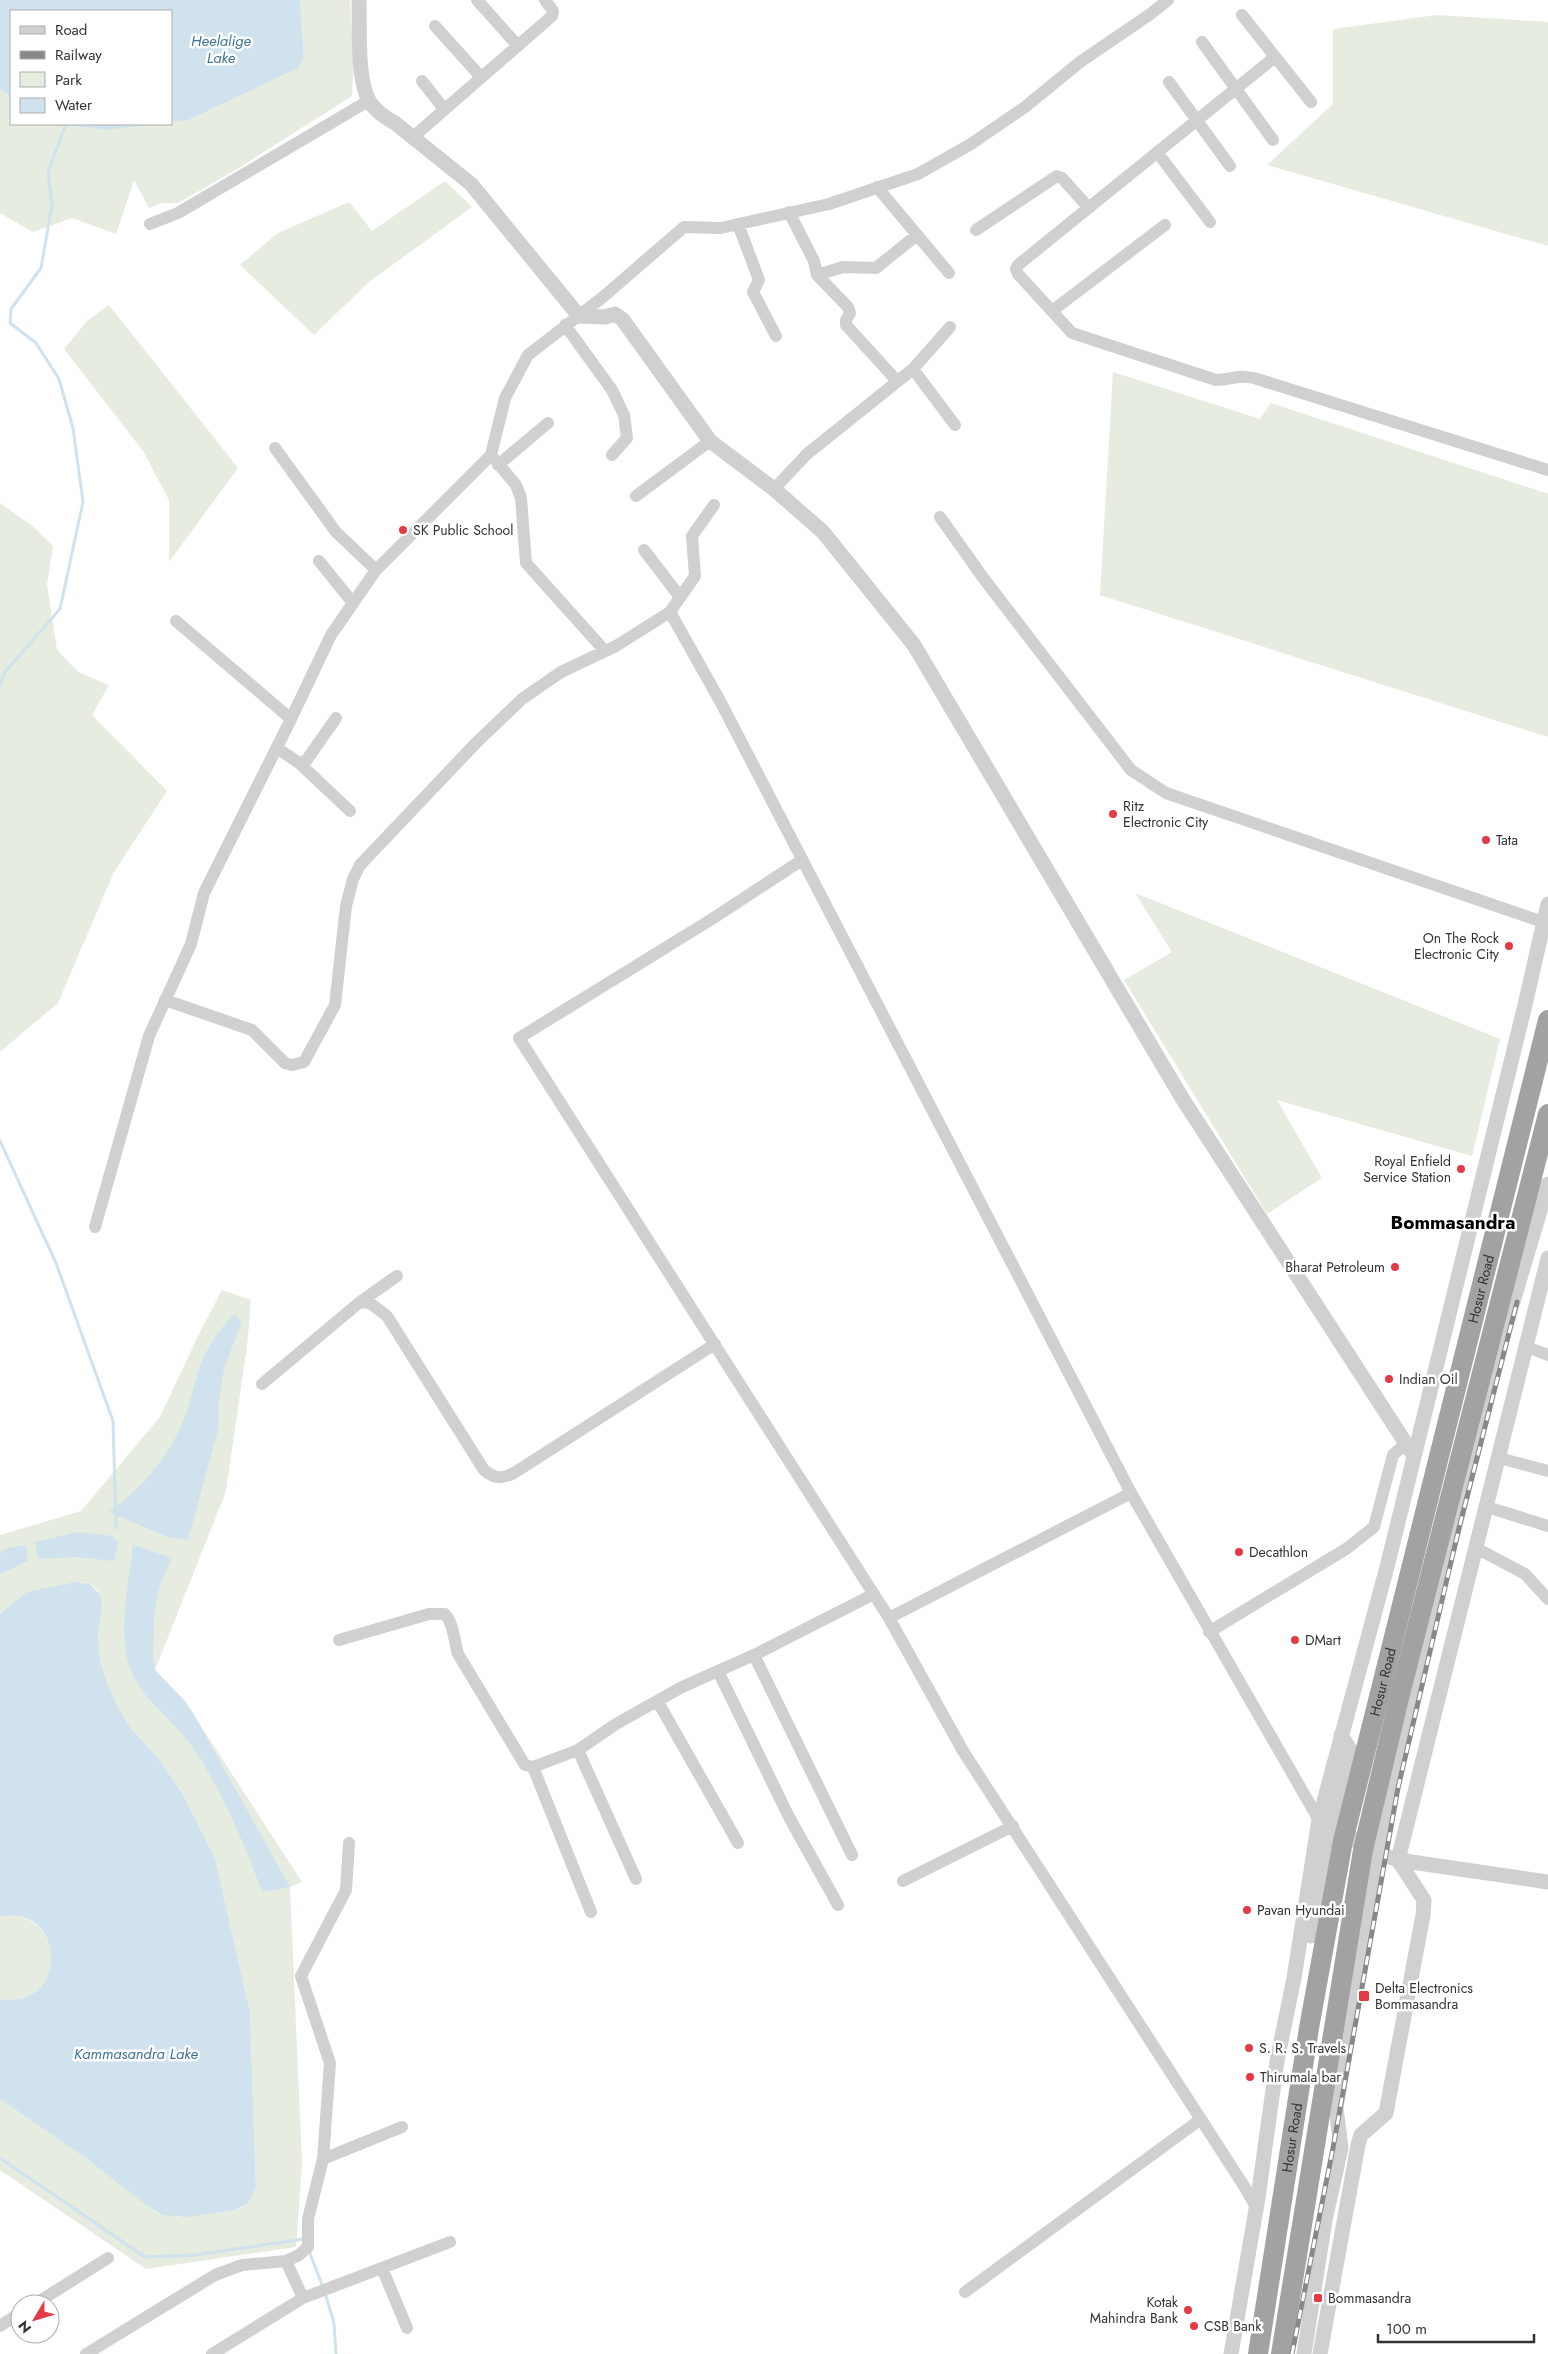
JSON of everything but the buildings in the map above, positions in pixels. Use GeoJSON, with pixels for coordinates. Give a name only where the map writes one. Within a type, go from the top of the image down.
{"type":"FeatureCollection","features":[{"type":"Feature","properties":{"kind":"highway","name":"Hosur Road"},"geometry":{"type":"LineString","coordinates":[[1258,2354],[1310,2019],[1343,1841],[1548,1020]]}},
{"type":"Feature","properties":{"kind":"highway","name":"Hosur Road"},"geometry":{"type":"LineString","coordinates":[[1281,2354],[1363,1850],[1399,1698],[1548,1114]]}},
{"type":"Feature","properties":{"kind":"street"},"geometry":{"type":"LineString","coordinates":[[359,0],[362,72],[366,95],[383,117],[396,123],[471,184],[579,316],[605,317],[615,314],[623,320],[710,441],[774,489],[823,532],[914,645],[1182,1098],[1410,1449]]}},
{"type":"Feature","properties":{"kind":"street"},"geometry":{"type":"LineString","coordinates":[[477,0],[518,46]]}},
{"type":"Feature","properties":{"kind":"street"},"geometry":{"type":"LineString","coordinates":[[412,137],[552,16],[553,11],[545,0]]}},
{"type":"Feature","properties":{"kind":"street"},"geometry":{"type":"LineString","coordinates":[[494,460],[505,398],[528,355],[579,316],[684,227],[721,228],[829,204],[918,174],[971,144],[1025,107],[1080,62],[1168,0]]}},
{"type":"Feature","properties":{"kind":"street"},"geometry":{"type":"LineString","coordinates":[[1242,15],[1312,102]]}},
{"type":"Feature","properties":{"kind":"street"},"geometry":{"type":"LineString","coordinates":[[435,26],[481,78]]}},
{"type":"Feature","properties":{"kind":"street"},"geometry":{"type":"LineString","coordinates":[[1202,42],[1273,140]]}},
{"type":"Feature","properties":{"kind":"street"},"geometry":{"type":"LineString","coordinates":[[1275,57],[1018,265],[1016,269],[1018,274],[1072,333],[1216,380],[1224,380],[1240,375],[1254,378],[1548,470]]}},
{"type":"Feature","properties":{"kind":"street"},"geometry":{"type":"LineString","coordinates":[[422,81],[444,109]]}},
{"type":"Feature","properties":{"kind":"street"},"geometry":{"type":"LineString","coordinates":[[1169,82],[1230,166]]}},
{"type":"Feature","properties":{"kind":"street"},"geometry":{"type":"LineString","coordinates":[[150,224],[178,213],[370,100]]}},
{"type":"Feature","properties":{"kind":"street"},"geometry":{"type":"LineString","coordinates":[[1157,152],[1210,222]]}},
{"type":"Feature","properties":{"kind":"street"},"geometry":{"type":"LineString","coordinates":[[976,230],[1057,176],[1062,178],[1088,208]]}},
{"type":"Feature","properties":{"kind":"street"},"geometry":{"type":"LineString","coordinates":[[877,187],[949,273]]}},
{"type":"Feature","properties":{"kind":"street"},"geometry":{"type":"LineString","coordinates":[[790,212],[814,261],[817,275],[848,307],[850,313],[846,325],[896,382]]}},
{"type":"Feature","properties":{"kind":"street"},"geometry":{"type":"LineString","coordinates":[[738,224],[759,280],[753,292],[776,336]]}},
{"type":"Feature","properties":{"kind":"street"},"geometry":{"type":"LineString","coordinates":[[1052,311],[1165,225]]}},
{"type":"Feature","properties":{"kind":"street"},"geometry":{"type":"LineString","coordinates":[[817,275],[844,267],[876,268],[917,235]]}},
{"type":"Feature","properties":{"kind":"street"},"geometry":{"type":"LineString","coordinates":[[565,325],[612,390],[624,415],[627,438],[612,455]]}},
{"type":"Feature","properties":{"kind":"street"},"geometry":{"type":"LineString","coordinates":[[774,489],[807,454],[913,369],[950,327]]}},
{"type":"Feature","properties":{"kind":"street"},"geometry":{"type":"LineString","coordinates":[[913,369],[956,425]]}},
{"type":"Feature","properties":{"kind":"street"},"geometry":{"type":"LineString","coordinates":[[95,1227],[149,1036],[191,944],[204,893],[291,719],[330,635],[376,570],[494,460],[548,423]]}},
{"type":"Feature","properties":{"kind":"street"},"geometry":{"type":"LineString","coordinates":[[636,496],[710,441]]}},
{"type":"Feature","properties":{"kind":"street"},"geometry":{"type":"LineString","coordinates":[[275,448],[336,532],[376,570]]}},
{"type":"Feature","properties":{"kind":"street"},"geometry":{"type":"LineString","coordinates":[[494,460],[516,485],[521,498],[526,563],[605,651]]}},
{"type":"Feature","properties":{"kind":"street"},"geometry":{"type":"LineString","coordinates":[[165,1000],[252,1030],[285,1063],[292,1066],[304,1062],[335,1005],[346,906],[353,879],[360,864],[476,742],[522,699],[561,672],[605,651],[670,612],[695,576],[692,536],[714,505]]}},
{"type":"Feature","properties":{"kind":"street"},"geometry":{"type":"LineString","coordinates":[[940,517],[984,579],[1131,770],[1166,793],[1544,922]]}},
{"type":"Feature","properties":{"kind":"street"},"geometry":{"type":"LineString","coordinates":[[644,550],[680,597]]}},
{"type":"Feature","properties":{"kind":"street"},"geometry":{"type":"LineString","coordinates":[[319,561],[353,602]]}},
{"type":"Feature","properties":{"kind":"street"},"geometry":{"type":"LineString","coordinates":[[670,612],[720,702],[1131,1493],[1209,1632],[1325,1823],[1378,1853],[1398,1860],[1548,1882]]}},
{"type":"Feature","properties":{"kind":"street"},"geometry":{"type":"LineString","coordinates":[[176,621],[291,719]]}},
{"type":"Feature","properties":{"kind":"street"},"geometry":{"type":"LineString","coordinates":[[299,763],[306,761],[336,718]]}},
{"type":"Feature","properties":{"kind":"street"},"geometry":{"type":"LineString","coordinates":[[276,748],[299,763],[350,811]]}},
{"type":"Feature","properties":{"kind":"street"},"geometry":{"type":"LineString","coordinates":[[802,860],[688,934],[519,1038],[889,1618],[963,1751],[1013,1826],[1070,1920],[1201,2120],[1256,2208]]}},
{"type":"Feature","properties":{"kind":"street"},"geometry":{"type":"LineString","coordinates":[[1231,2354],[1256,2208],[1277,2061],[1341,1735],[1388,1563],[1410,1449],[1525,1005],[1548,904]]}},
{"type":"Feature","properties":{"kind":"street"},"geometry":{"type":"LineString","coordinates":[[1304,2354],[1326,2220],[1341,2148],[1336,2108],[1392,1778],[1504,1332],[1548,1184]]}},
{"type":"Feature","properties":{"kind":"street"},"geometry":{"type":"LineString","coordinates":[[1320,2354],[1361,2135],[1386,2113],[1423,1915],[1424,1900],[1398,1860],[1527,1348],[1548,1256],[1529,1249]]}},
{"type":"Feature","properties":{"kind":"street"},"geometry":{"type":"LineString","coordinates":[[262,1384],[360,1302],[397,1276]]}},
{"type":"Feature","properties":{"kind":"street"},"geometry":{"type":"LineString","coordinates":[[360,1302],[370,1303],[387,1316],[484,1470],[492,1477],[504,1478],[514,1473],[715,1344]]}},
{"type":"Feature","properties":{"kind":"street"},"geometry":{"type":"LineString","coordinates":[[1527,1348],[1548,1355]]}},
{"type":"Feature","properties":{"kind":"street"},"geometry":{"type":"LineString","coordinates":[[1209,1632],[1346,1549],[1374,1527],[1385,1494],[1393,1454],[1410,1449]]}},
{"type":"Feature","properties":{"kind":"street"},"geometry":{"type":"LineString","coordinates":[[1499,1458],[1548,1471]]}},
{"type":"Feature","properties":{"kind":"street"},"geometry":{"type":"LineString","coordinates":[[889,1618],[1131,1493]]}},
{"type":"Feature","properties":{"kind":"street"},"geometry":{"type":"LineString","coordinates":[[1487,1507],[1548,1526]]}},
{"type":"Feature","properties":{"kind":"street"},"geometry":{"type":"LineString","coordinates":[[1476,1548],[1525,1574],[1548,1599]]}},
{"type":"Feature","properties":{"kind":"street"},"geometry":{"type":"LineString","coordinates":[[339,1640],[429,1614],[445,1614],[450,1620],[453,1640],[458,1654],[525,1765],[534,1767],[578,1750],[616,1724],[695,1680],[754,1655],[874,1594]]}},
{"type":"Feature","properties":{"kind":"street"},"geometry":{"type":"LineString","coordinates":[[754,1655],[852,1855]]}},
{"type":"Feature","properties":{"kind":"street"},"geometry":{"type":"LineString","coordinates":[[718,1671],[789,1817],[838,1905]]}},
{"type":"Feature","properties":{"kind":"street"},"geometry":{"type":"LineString","coordinates":[[658,1702],[738,1843]]}},
{"type":"Feature","properties":{"kind":"street"},"geometry":{"type":"LineString","coordinates":[[1325,1823],[1351,1751],[1341,1735]]}},
{"type":"Feature","properties":{"kind":"street"},"geometry":{"type":"LineString","coordinates":[[578,1750],[636,1879]]}},
{"type":"Feature","properties":{"kind":"street"},"geometry":{"type":"LineString","coordinates":[[1347,1764],[1392,1778]]}},
{"type":"Feature","properties":{"kind":"street"},"geometry":{"type":"LineString","coordinates":[[534,1767],[591,1912]]}},
{"type":"Feature","properties":{"kind":"street"},"geometry":{"type":"LineString","coordinates":[[903,1881],[1013,1826]]}},
{"type":"Feature","properties":{"kind":"street"},"geometry":{"type":"LineString","coordinates":[[86,2354],[215,2275],[242,2266],[286,2261],[299,2255],[308,2247],[308,2219],[323,2159],[330,2063],[301,1976],[346,1890],[349,1843]]}},
{"type":"Feature","properties":{"kind":"street"},"geometry":{"type":"LineString","coordinates":[[965,2292],[1201,2120]]}},
{"type":"Feature","properties":{"kind":"street"},"geometry":{"type":"LineString","coordinates":[[323,2159],[402,2127]]}},
{"type":"Feature","properties":{"kind":"street"},"geometry":{"type":"LineString","coordinates":[[212,2354],[303,2298],[450,2242]]}},
{"type":"Feature","properties":{"kind":"street"},"geometry":{"type":"LineString","coordinates":[[51,2294],[108,2258]]}},
{"type":"Feature","properties":{"kind":"street"},"geometry":{"type":"LineString","coordinates":[[286,2261],[303,2298]]}},
{"type":"Feature","properties":{"kind":"street"},"geometry":{"type":"LineString","coordinates":[[382,2268],[407,2328]]}},
{"type":"Feature","properties":{"kind":"street"},"geometry":{"type":"LineString","coordinates":[[1310,2320],[1325,2324]]}},
{"type":"Feature","properties":{"kind":"green space"},"geometry":{"type":"Polygon","coordinates":[[[300,0],[350,0],[354,61],[352,96],[234,171],[178,203],[162,203],[149,208],[134,180],[116,234],[72,218],[33,232],[0,213],[0,89],[10,95],[10,125],[172,125],[172,122],[188,120],[304,57],[300,0]]]}},
{"type":"Feature","properties":{"kind":"green space"},"geometry":{"type":"Polygon","coordinates":[[[1437,15],[1548,22],[1548,246],[1267,165],[1333,104],[1333,29],[1437,15]]]}},
{"type":"Feature","properties":{"kind":"green space"},"geometry":{"type":"Polygon","coordinates":[[[445,181],[472,207],[369,282],[314,335],[240,265],[278,233],[349,202],[372,231],[445,181]]]}},
{"type":"Feature","properties":{"kind":"green space"},"geometry":{"type":"Polygon","coordinates":[[[109,305],[238,468],[169,562],[169,500],[143,451],[64,349],[88,320],[109,305]]]}},
{"type":"Feature","properties":{"kind":"green space"},"geometry":{"type":"Polygon","coordinates":[[[1113,372],[1260,419],[1271,403],[1548,494],[1548,737],[1100,595],[1113,372]]]}},
{"type":"Feature","properties":{"kind":"green space"},"geometry":{"type":"Polygon","coordinates":[[[0,503],[35,528],[53,546],[47,585],[57,650],[78,672],[109,685],[92,715],[167,791],[114,872],[58,1003],[0,1052],[0,503]]]}},
{"type":"Feature","properties":{"kind":"green space"},"geometry":{"type":"Polygon","coordinates":[[[1135,893],[1500,1039],[1472,1156],[1277,1100],[1322,1178],[1267,1214],[1124,980],[1172,952],[1135,893]]]}},
{"type":"Feature","properties":{"kind":"green space"},"geometry":{"type":"Polygon","coordinates":[[[222,1290],[251,1300],[247,1346],[226,1491],[155,1670],[184,1700],[302,1882],[290,1887],[302,2164],[296,2247],[146,2269],[0,2170],[0,2099],[87,2159],[156,2212],[179,2217],[242,2208],[256,2188],[250,2012],[215,1858],[182,1793],[158,1758],[130,1727],[107,1683],[100,1659],[98,1635],[101,1609],[98,1591],[90,1584],[81,1582],[8,1608],[0,1614],[0,1535],[81,1511],[160,1417],[222,1290]]]}},
{"type":"Feature","properties":{"kind":"green space"},"geometry":{"type":"Polygon","coordinates":[[[8,1914],[29,1920],[43,1932],[50,1947],[52,1963],[47,1978],[37,1991],[21,1999],[0,1999],[0,1916],[8,1914]]]}},
{"type":"Feature","properties":{"kind":"water","name":"Heelalige Lake"},"geometry":{"type":"Polygon","coordinates":[[[0,0],[300,0],[304,57],[298,68],[188,120],[172,122],[172,10],[10,10],[10,95],[0,89],[0,0]]]}},
{"type":"Feature","properties":{"kind":"water"},"geometry":{"type":"Polygon","coordinates":[[[70,125],[147,125],[106,130],[70,125]]]}},
{"type":"Feature","properties":{"kind":"water"},"geometry":{"type":"Polygon","coordinates":[[[234,1314],[242,1322],[224,1368],[219,1400],[218,1430],[188,1540],[168,1537],[109,1512],[142,1484],[168,1450],[185,1417],[205,1354],[218,1333],[234,1314]]]}},
{"type":"Feature","properties":{"kind":"water"},"geometry":{"type":"Polygon","coordinates":[[[79,1532],[112,1536],[118,1542],[114,1561],[76,1557],[38,1559],[35,1542],[79,1532]]]}},
{"type":"Feature","properties":{"kind":"water"},"geometry":{"type":"Polygon","coordinates":[[[26,1545],[28,1561],[0,1574],[0,1553],[8,1548],[26,1545]]]}},
{"type":"Feature","properties":{"kind":"water"},"geometry":{"type":"Polygon","coordinates":[[[133,1545],[172,1558],[160,1585],[154,1614],[153,1656],[155,1670],[184,1700],[193,1713],[290,1887],[262,1892],[232,1818],[205,1766],[186,1738],[148,1697],[133,1675],[125,1648],[124,1633],[133,1545]]]}},
{"type":"Feature","properties":{"kind":"water","name":"Kammasandra Lake"},"geometry":{"type":"Polygon","coordinates":[[[76,1582],[90,1584],[100,1595],[102,1605],[98,1635],[100,1659],[107,1683],[118,1707],[130,1727],[158,1758],[182,1793],[215,1858],[250,2012],[256,2188],[247,2204],[236,2210],[187,2217],[163,2215],[150,2208],[87,2159],[0,2099],[0,1999],[23,1998],[39,1989],[48,1975],[51,1958],[48,1940],[38,1926],[22,1917],[0,1916],[0,1614],[27,1592],[76,1582]]]}},
{"type":"Feature","properties":{"kind":"waterway"},"geometry":{"type":"LineString","coordinates":[[0,685],[5,672],[60,609],[83,502],[73,428],[59,379],[36,343],[10,323],[11,309],[41,268],[52,205],[48,172],[66,125]]}},
{"type":"Feature","properties":{"kind":"waterway"},"geometry":{"type":"LineString","coordinates":[[0,1141],[56,1263],[113,1421],[116,1528]]}},
{"type":"Feature","properties":{"kind":"waterway"},"geometry":{"type":"LineString","coordinates":[[0,2158],[145,2257],[194,2255],[304,2239]]}},
{"type":"Feature","properties":{"kind":"waterway"},"geometry":{"type":"LineString","coordinates":[[309,2251],[323,2287]]}},
{"type":"Feature","properties":{"kind":"waterway"},"geometry":{"type":"LineString","coordinates":[[325,2293],[334,2323],[336,2354]]}},
{"type":"Feature","properties":{"kind":"railway"},"geometry":{"type":"LineString","coordinates":[[1292,2354],[1333,2148],[1398,1788],[1459,1528],[1517,1302]]}},
{"type":"Feature","properties":{"kind":"place","name":"SK Public School"},"geometry":{"type":"Point","coordinates":[403,530]}},
{"type":"Feature","properties":{"kind":"place","name":"Ritz Electronic City"},"geometry":{"type":"Point","coordinates":[1113,814]}},
{"type":"Feature","properties":{"kind":"place","name":"Tata"},"geometry":{"type":"Point","coordinates":[1486,840]}},
{"type":"Feature","properties":{"kind":"place","name":"On The Rock Electronic City"},"geometry":{"type":"Point","coordinates":[1509,946]}},
{"type":"Feature","properties":{"kind":"place","name":"Royal Enfield Service Station"},"geometry":{"type":"Point","coordinates":[1461,1169]}},
{"type":"Feature","properties":{"kind":"place","name":"Bharat Petroleum"},"geometry":{"type":"Point","coordinates":[1395,1267]}},
{"type":"Feature","properties":{"kind":"place","name":"Indian Oil"},"geometry":{"type":"Point","coordinates":[1389,1379]}},
{"type":"Feature","properties":{"kind":"place","name":"Decathlon"},"geometry":{"type":"Point","coordinates":[1239,1552]}},
{"type":"Feature","properties":{"kind":"place","name":"DMart"},"geometry":{"type":"Point","coordinates":[1295,1640]}},
{"type":"Feature","properties":{"kind":"place","name":"Pavan Hyundai"},"geometry":{"type":"Point","coordinates":[1247,1910]}},
{"type":"Feature","properties":{"kind":"place","name":"Delta Electronics Bommasandra"},"geometry":{"type":"Point","coordinates":[1364,1996]}},
{"type":"Feature","properties":{"kind":"place","name":"S. R. S. Travels"},"geometry":{"type":"Point","coordinates":[1249,2048]}},
{"type":"Feature","properties":{"kind":"place","name":"Thirumala bar"},"geometry":{"type":"Point","coordinates":[1250,2077]}},
{"type":"Feature","properties":{"kind":"place","name":"Bommasandra"},"geometry":{"type":"Point","coordinates":[1318,2298]}},
{"type":"Feature","properties":{"kind":"place","name":"Kotak Mahindra Bank"},"geometry":{"type":"Point","coordinates":[1188,2310]}},
{"type":"Feature","properties":{"kind":"place","name":"CSB Bank"},"geometry":{"type":"Point","coordinates":[1194,2326]}},
{"type":"Feature","properties":{"kind":"district","name":"Bommasandra"},"geometry":{"type":"Point","coordinates":[1453,1222]}}]}
